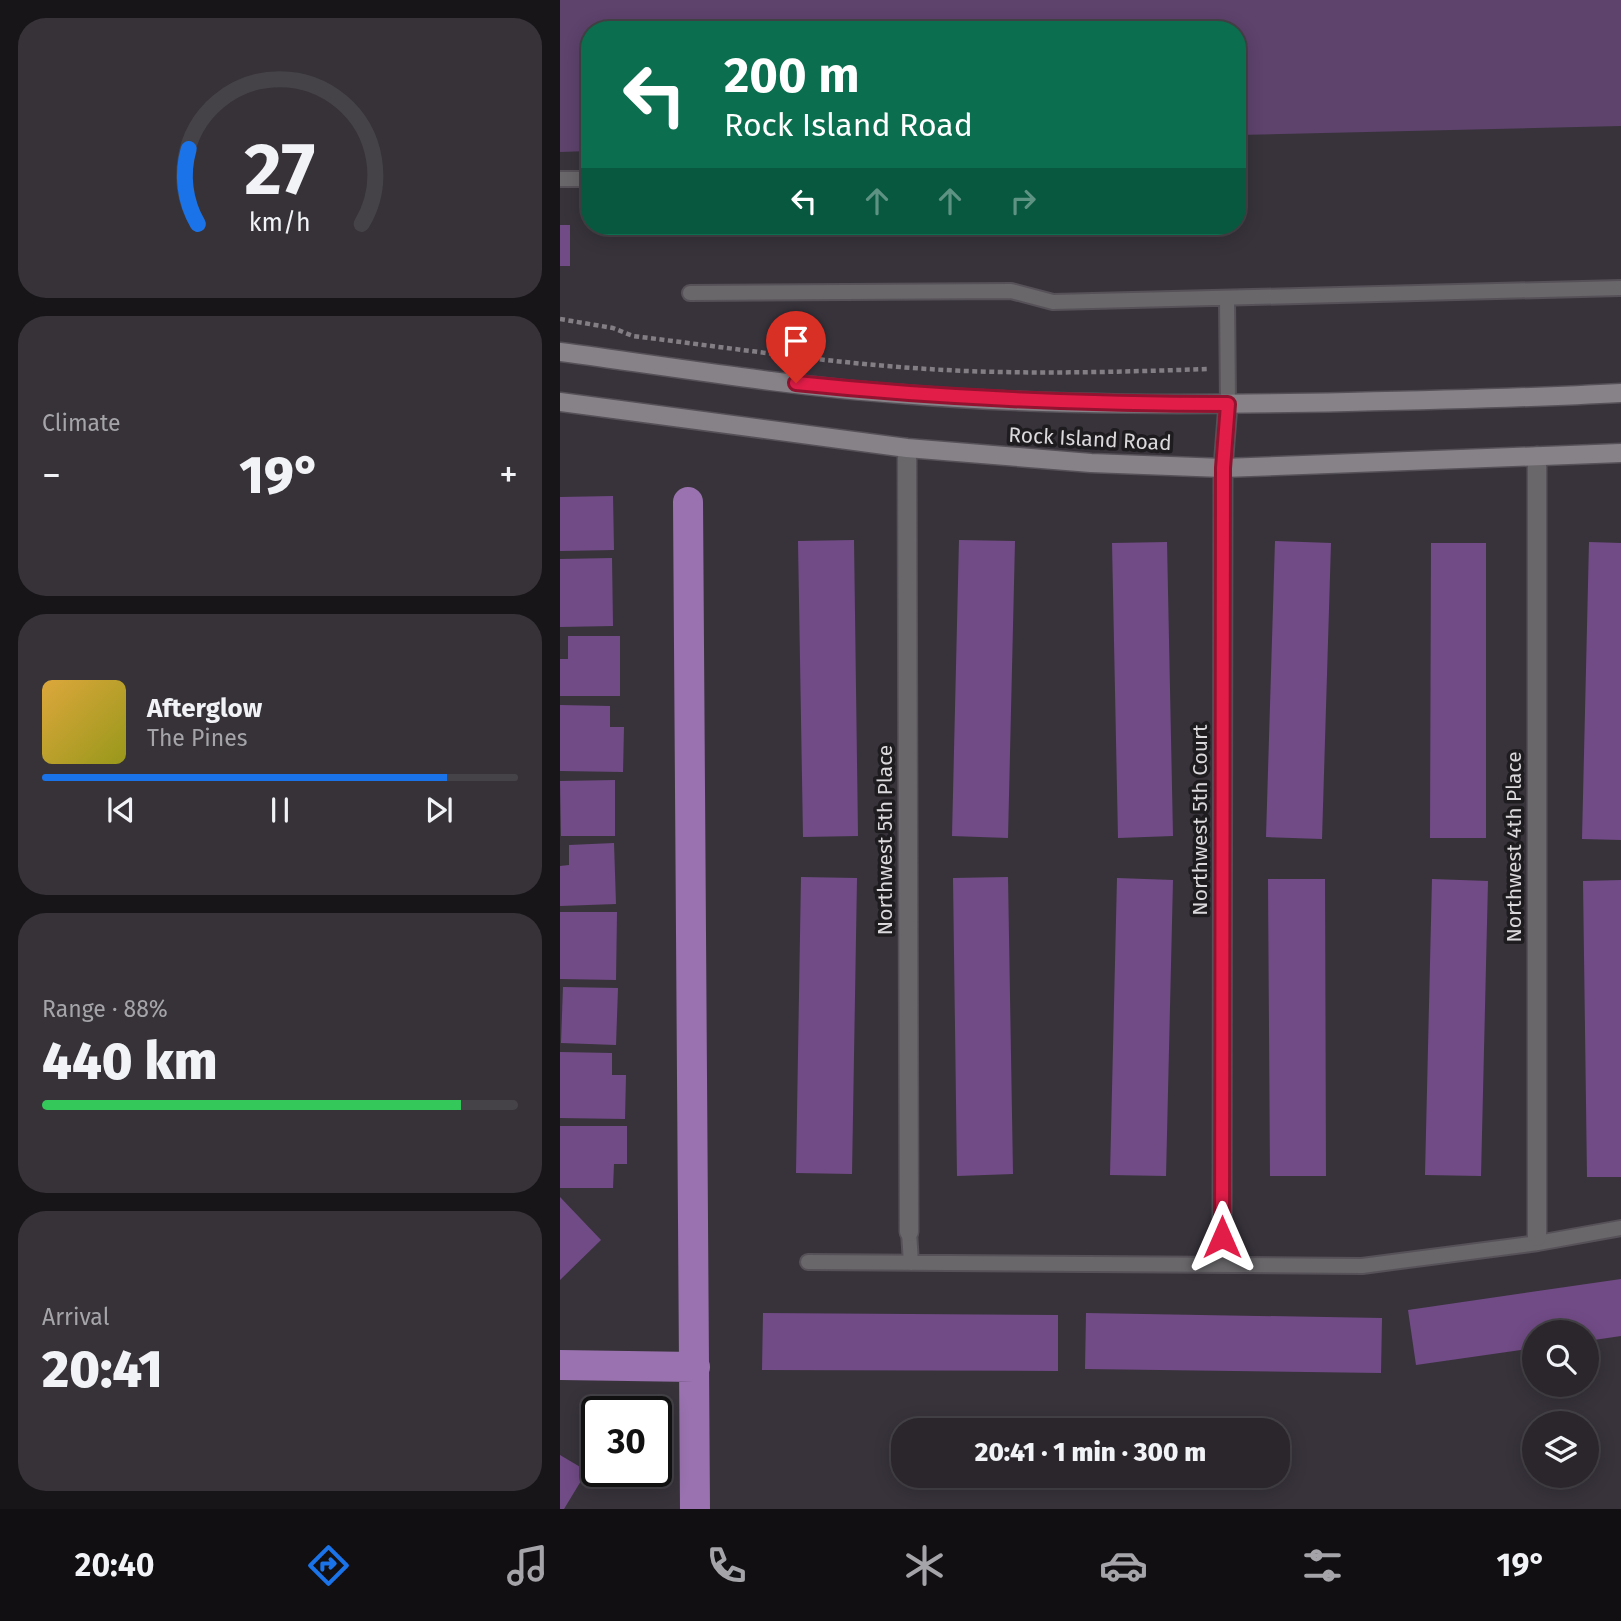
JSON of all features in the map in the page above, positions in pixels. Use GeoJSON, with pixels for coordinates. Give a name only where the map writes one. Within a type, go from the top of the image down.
{"type":"FeatureCollection","features":[{"type":"Feature","properties":{"kind":"main road","name":"Rock Island Road"},"geometry":{"type":"LineString","coordinates":[[560,352],[758,379],[898,394],[1100,404],[1228,404],[1621,393]]}},
{"type":"Feature","properties":{"kind":"main road","name":"Rock Island Road"},"geometry":{"type":"LineString","coordinates":[[560,402],[907,448],[1091,463],[1223,468],[1621,453]]}},
{"type":"Feature","properties":{"kind":"street","name":"Northwest 5th Court"},"geometry":{"type":"LineString","coordinates":[[1222,1237],[1223,468],[1228,404]]}},
{"type":"Feature","properties":{"kind":"street","name":"Northwest 5th Place"},"geometry":{"type":"LineString","coordinates":[[907,448],[909,1232]]}},
{"type":"Feature","properties":{"kind":"street","name":"Northwest 4th Place"},"geometry":{"type":"LineString","coordinates":[[1537,456],[1537,1240]]}},
{"type":"Feature","properties":{"kind":"lane"},"geometry":{"type":"LineString","coordinates":[[560,179],[581,179]]}},
{"type":"Feature","properties":{"kind":"lane"},"geometry":{"type":"LineString","coordinates":[[690,293],[1011,291],[1053,302],[1621,288]]}},
{"type":"Feature","properties":{"kind":"lane"},"geometry":{"type":"LineString","coordinates":[[1227,298],[1228,404]]}},
{"type":"Feature","properties":{"kind":"lane"},"geometry":{"type":"LineString","coordinates":[[808,1262],[1362,1266],[1621,1228]]}},
{"type":"Feature","properties":{"kind":"lane"},"geometry":{"type":"LineString","coordinates":[[909,1232],[911,1263]]}},
{"type":"Feature","properties":{"kind":"lane"},"geometry":{"type":"LineString","coordinates":[[1221,1265],[1222,1237]]}},
{"type":"Feature","properties":{"kind":"path"},"geometry":{"type":"LineString","coordinates":[[560,320],[613,328],[633,335],[818,359],[930,369],[1056,372],[1228,369]]}},
{"type":"Feature","properties":{"kind":"shaded area"},"geometry":{"type":"Polygon","coordinates":[[[560,0],[1621,0],[1621,126],[1246,135],[1246,21],[581,21],[581,151],[560,152],[560,0]]]}},
{"type":"Feature","properties":{"kind":"building"},"geometry":{"type":"Polygon","coordinates":[[[560,225],[570,225],[570,266],[560,266],[560,225]]]}},
{"type":"Feature","properties":{"kind":"building"},"geometry":{"type":"Polygon","coordinates":[[[613,496],[614,550],[560,551],[560,497],[613,496]]]}},
{"type":"Feature","properties":{"kind":"building"},"geometry":{"type":"Polygon","coordinates":[[[854,540],[858,836],[803,837],[798,541],[854,540]]]}},
{"type":"Feature","properties":{"kind":"building"},"geometry":{"type":"Polygon","coordinates":[[[959,540],[1015,541],[1008,838],[952,836],[959,540]]]}},
{"type":"Feature","properties":{"kind":"building"},"geometry":{"type":"Polygon","coordinates":[[[1275,541],[1331,543],[1322,839],[1266,837],[1275,541]]]}},
{"type":"Feature","properties":{"kind":"building"},"geometry":{"type":"Polygon","coordinates":[[[1167,542],[1173,836],[1118,838],[1112,543],[1167,542]]]}},
{"type":"Feature","properties":{"kind":"building"},"geometry":{"type":"Polygon","coordinates":[[[1589,542],[1621,543],[1621,840],[1582,839],[1589,542]]]}},
{"type":"Feature","properties":{"kind":"building"},"geometry":{"type":"Polygon","coordinates":[[[1431,543],[1486,543],[1486,838],[1430,838],[1431,543]]]}},
{"type":"Feature","properties":{"kind":"building"},"geometry":{"type":"Polygon","coordinates":[[[612,558],[613,626],[560,627],[560,559],[612,558]]]}},
{"type":"Feature","properties":{"kind":"building"},"geometry":{"type":"Polygon","coordinates":[[[568,636],[620,636],[620,696],[560,696],[560,659],[568,659],[568,636]]]}},
{"type":"Feature","properties":{"kind":"building"},"geometry":{"type":"Polygon","coordinates":[[[560,705],[610,706],[610,727],[624,727],[623,772],[560,771],[560,705]]]}},
{"type":"Feature","properties":{"kind":"building"},"geometry":{"type":"Polygon","coordinates":[[[615,780],[615,836],[561,836],[560,781],[615,780]]]}},
{"type":"Feature","properties":{"kind":"building"},"geometry":{"type":"Polygon","coordinates":[[[614,843],[616,904],[560,906],[560,866],[569,865],[569,845],[614,843]]]}},
{"type":"Feature","properties":{"kind":"building"},"geometry":{"type":"Polygon","coordinates":[[[801,877],[857,878],[852,1174],[796,1173],[801,877]]]}},
{"type":"Feature","properties":{"kind":"building"},"geometry":{"type":"Polygon","coordinates":[[[1008,877],[1013,1174],[957,1176],[953,878],[1008,877]]]}},
{"type":"Feature","properties":{"kind":"building"},"geometry":{"type":"Polygon","coordinates":[[[1117,878],[1173,880],[1166,1176],[1110,1175],[1117,878]]]}},
{"type":"Feature","properties":{"kind":"building"},"geometry":{"type":"Polygon","coordinates":[[[1268,879],[1325,879],[1326,1176],[1270,1176],[1268,879]]]}},
{"type":"Feature","properties":{"kind":"building"},"geometry":{"type":"Polygon","coordinates":[[[1432,879],[1488,881],[1481,1176],[1425,1175],[1432,879]]]}},
{"type":"Feature","properties":{"kind":"building"},"geometry":{"type":"Polygon","coordinates":[[[1621,880],[1621,1177],[1587,1177],[1583,881],[1621,880]]]}},
{"type":"Feature","properties":{"kind":"building"},"geometry":{"type":"Polygon","coordinates":[[[560,912],[617,912],[616,980],[560,979],[560,912]]]}},
{"type":"Feature","properties":{"kind":"building"},"geometry":{"type":"Polygon","coordinates":[[[563,987],[618,988],[616,1045],[561,1043],[563,987]]]}},
{"type":"Feature","properties":{"kind":"building"},"geometry":{"type":"Polygon","coordinates":[[[560,1052],[612,1053],[612,1075],[626,1075],[625,1119],[560,1118],[560,1052]]]}},
{"type":"Feature","properties":{"kind":"building"},"geometry":{"type":"Polygon","coordinates":[[[560,1126],[627,1126],[627,1164],[614,1164],[613,1188],[560,1188],[560,1126]]]}},
{"type":"Feature","properties":{"kind":"building"},"geometry":{"type":"Polygon","coordinates":[[[560,1197],[601,1240],[560,1280],[560,1197]]]}},
{"type":"Feature","properties":{"kind":"building"},"geometry":{"type":"Polygon","coordinates":[[[1621,1279],[1621,1336],[1599,1339],[1599,1320],[1522,1320],[1522,1350],[1416,1365],[1408,1310],[1621,1279]]]}},
{"type":"Feature","properties":{"kind":"building"},"geometry":{"type":"Polygon","coordinates":[[[763,1313],[1058,1315],[1058,1371],[762,1370],[763,1313]]]}},
{"type":"Feature","properties":{"kind":"building"},"geometry":{"type":"Polygon","coordinates":[[[1086,1313],[1382,1318],[1381,1373],[1085,1369],[1086,1313]]]}},
{"type":"Feature","properties":{"kind":"building"},"geometry":{"type":"Polygon","coordinates":[[[560,1455],[581,1467],[581,1481],[564,1509],[560,1509],[560,1455]]]}},
{"type":"Feature","properties":{"kind":"waterway"},"geometry":{"type":"LineString","coordinates":[[688,502],[695,1509]]}},
{"type":"Feature","properties":{"kind":"waterway"},"geometry":{"type":"LineString","coordinates":[[560,1365],[695,1367]]}},
{"type":"Feature","properties":{"kind":"route"},"geometry":{"type":"LineString","coordinates":[[796,383],[898,394],[998,400],[1100,404],[1228,404],[1223,468],[1222,1237]]}}]}
